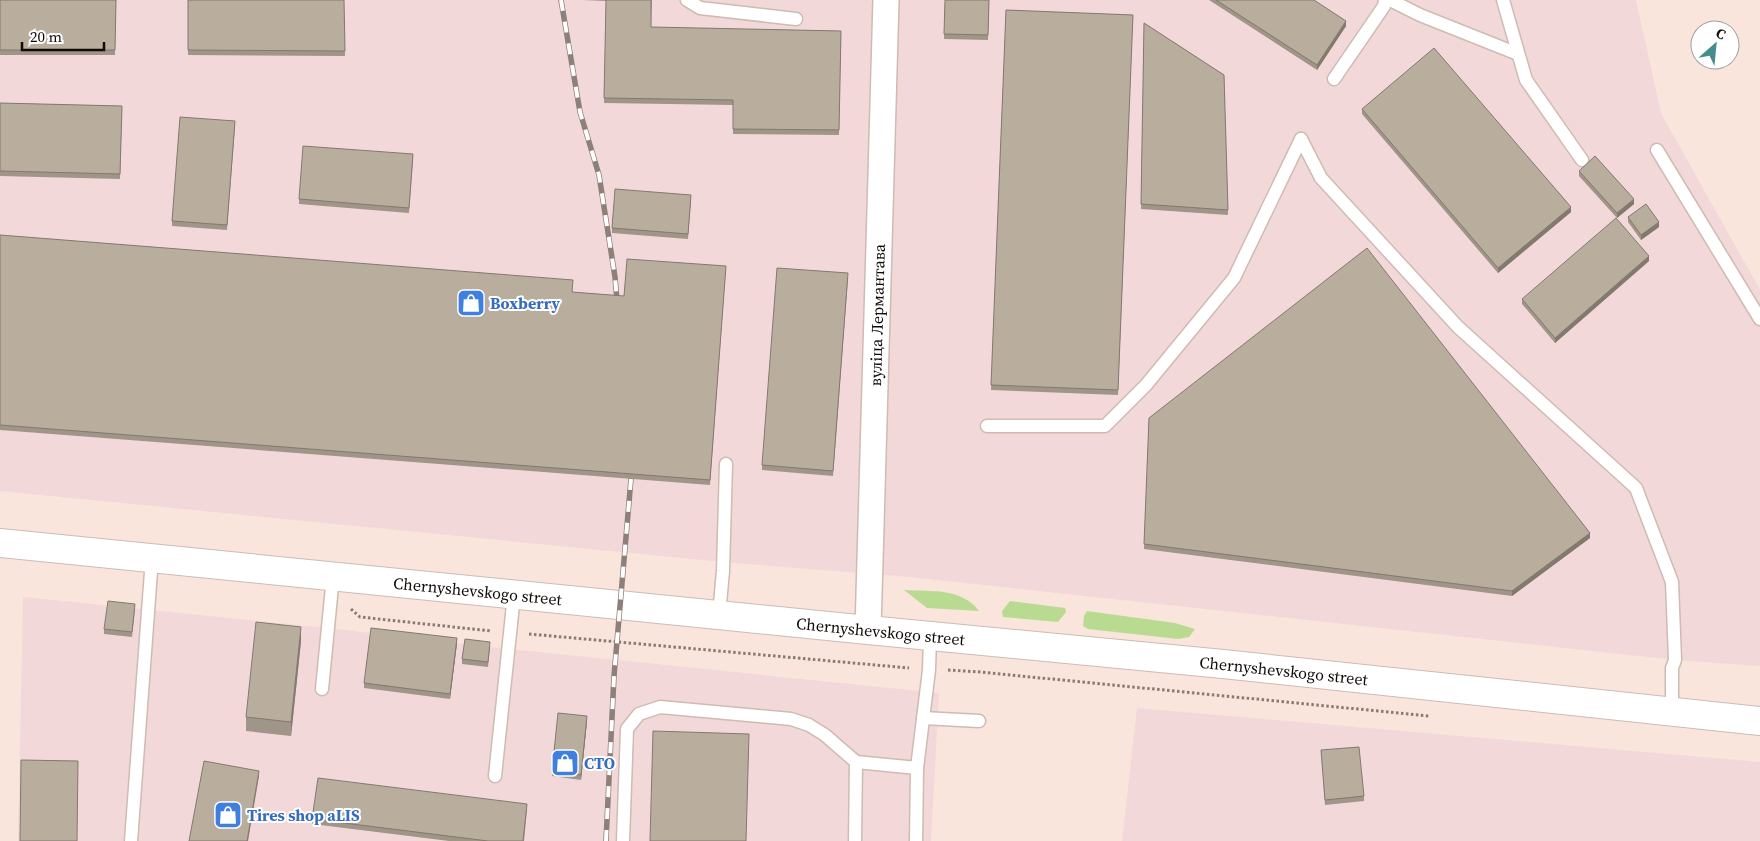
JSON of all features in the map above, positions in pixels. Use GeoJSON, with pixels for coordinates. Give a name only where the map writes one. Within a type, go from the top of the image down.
{"type":"FeatureCollection","features":[{"type":"Feature","properties":{"kind":"main road","name":"Chernyshevskogo street"},"geometry":{"type":"LineString","coordinates":[[0,542],[514,595],[1223,664],[1760,721]]}},
{"type":"Feature","properties":{"kind":"street","name":"вуліца Лермантава"},"geometry":{"type":"LineString","coordinates":[[868,630],[886,0]]}},
{"type":"Feature","properties":{"kind":"lane"},"geometry":{"type":"LineString","coordinates":[[687,0],[700,8],[796,18]]}},
{"type":"Feature","properties":{"kind":"lane"},"geometry":{"type":"LineString","coordinates":[[1334,79],[1384,6],[1385,0]]}},
{"type":"Feature","properties":{"kind":"lane"},"geometry":{"type":"LineString","coordinates":[[1390,0],[1420,15],[1518,54]]}},
{"type":"Feature","properties":{"kind":"lane"},"geometry":{"type":"LineString","coordinates":[[1503,0],[1526,80],[1582,160]]}},
{"type":"Feature","properties":{"kind":"lane"},"geometry":{"type":"LineString","coordinates":[[987,426],[1105,426],[1146,385],[1234,278],[1301,139],[1320,178],[1458,327],[1636,488],[1672,582],[1674,660],[1672,668],[1672,712]]}},
{"type":"Feature","properties":{"kind":"lane"},"geometry":{"type":"LineString","coordinates":[[1657,150],[1760,319]]}},
{"type":"Feature","properties":{"kind":"lane"},"geometry":{"type":"LineString","coordinates":[[719,615],[723,570],[726,464]]}},
{"type":"Feature","properties":{"kind":"lane"},"geometry":{"type":"LineString","coordinates":[[131,841],[152,558]]}},
{"type":"Feature","properties":{"kind":"lane"},"geometry":{"type":"LineString","coordinates":[[322,689],[333,576]]}},
{"type":"Feature","properties":{"kind":"lane"},"geometry":{"type":"LineString","coordinates":[[496,776],[514,595]]}},
{"type":"Feature","properties":{"kind":"lane"},"geometry":{"type":"LineString","coordinates":[[916,841],[917,768],[929,670],[930,636]]}},
{"type":"Feature","properties":{"kind":"lane"},"geometry":{"type":"LineString","coordinates":[[623,841],[627,729],[639,714],[660,706],[791,719],[809,724],[826,735],[856,762],[917,768]]}},
{"type":"Feature","properties":{"kind":"lane"},"geometry":{"type":"LineString","coordinates":[[924,718],[980,721]]}},
{"type":"Feature","properties":{"kind":"lane"},"geometry":{"type":"LineString","coordinates":[[856,762],[856,841]]}},
{"type":"Feature","properties":{"kind":"path"},"geometry":{"type":"LineString","coordinates":[[618,643],[929,670],[980,672],[1432,717]]}},
{"type":"Feature","properties":{"kind":"shaded area"},"geometry":{"type":"Polygon","coordinates":[[[0,0],[1636,0],[1661,113],[1760,290],[1760,666],[1675,660],[910,577],[723,562],[0,491],[0,0]]]}},
{"type":"Feature","properties":{"kind":"shaded area"},"geometry":{"type":"Polygon","coordinates":[[[23,597],[939,693],[931,841],[18,841],[23,597]]]}},
{"type":"Feature","properties":{"kind":"shaded area"},"geometry":{"type":"Polygon","coordinates":[[[1137,708],[1760,762],[1760,841],[1122,841],[1137,708]]]}},
{"type":"Feature","properties":{"kind":"green space"},"geometry":{"type":"Polygon","coordinates":[[[904,590],[954,594],[972,603],[979,611],[927,608],[904,590]]]}},
{"type":"Feature","properties":{"kind":"green space"},"geometry":{"type":"Polygon","coordinates":[[[1010,601],[1065,608],[1066,612],[1058,622],[1003,617],[1002,611],[1010,601]]]}},
{"type":"Feature","properties":{"kind":"green space"},"geometry":{"type":"Polygon","coordinates":[[[1087,611],[1175,623],[1195,629],[1189,637],[1178,639],[1088,629],[1083,626],[1084,616],[1087,611]]]}},
{"type":"Feature","properties":{"kind":"building"},"geometry":{"type":"Polygon","coordinates":[[[0,0],[116,0],[115,50],[0,50],[0,0]]]}},
{"type":"Feature","properties":{"kind":"building"},"geometry":{"type":"Polygon","coordinates":[[[188,0],[344,0],[345,51],[188,50],[188,0]]]}},
{"type":"Feature","properties":{"kind":"building"},"geometry":{"type":"Polygon","coordinates":[[[606,0],[651,0],[651,27],[841,31],[839,130],[733,129],[733,100],[604,98],[606,0]]]}},
{"type":"Feature","properties":{"kind":"building"},"geometry":{"type":"Polygon","coordinates":[[[945,0],[989,0],[988,35],[944,34],[945,0]]]}},
{"type":"Feature","properties":{"kind":"building"},"geometry":{"type":"Polygon","coordinates":[[[1216,0],[1314,0],[1346,21],[1317,65],[1216,0]]]}},
{"type":"Feature","properties":{"kind":"building"},"geometry":{"type":"Polygon","coordinates":[[[1006,10],[1133,15],[1118,390],[991,385],[1006,10]]]}},
{"type":"Feature","properties":{"kind":"building"},"geometry":{"type":"Polygon","coordinates":[[[1144,23],[1224,75],[1228,210],[1141,204],[1144,23]]]}},
{"type":"Feature","properties":{"kind":"building"},"geometry":{"type":"Polygon","coordinates":[[[1434,48],[1571,207],[1498,268],[1362,109],[1434,48]]]}},
{"type":"Feature","properties":{"kind":"building"},"geometry":{"type":"Polygon","coordinates":[[[0,103],[122,106],[120,174],[0,171],[0,103]]]}},
{"type":"Feature","properties":{"kind":"building"},"geometry":{"type":"Polygon","coordinates":[[[180,117],[235,121],[227,225],[172,221],[180,117]]]}},
{"type":"Feature","properties":{"kind":"building"},"geometry":{"type":"Polygon","coordinates":[[[303,146],[413,154],[409,208],[299,199],[303,146]]]}},
{"type":"Feature","properties":{"kind":"building"},"geometry":{"type":"Polygon","coordinates":[[[1595,156],[1634,199],[1617,213],[1579,171],[1595,156]]]}},
{"type":"Feature","properties":{"kind":"building"},"geometry":{"type":"Polygon","coordinates":[[[615,189],[691,195],[688,234],[612,228],[615,189]]]}},
{"type":"Feature","properties":{"kind":"building"},"geometry":{"type":"Polygon","coordinates":[[[1646,204],[1659,222],[1641,235],[1628,217],[1646,204]]]}},
{"type":"Feature","properties":{"kind":"building"},"geometry":{"type":"Polygon","coordinates":[[[1616,218],[1649,256],[1555,338],[1522,299],[1616,218]]]}},
{"type":"Feature","properties":{"kind":"building"},"geometry":{"type":"Polygon","coordinates":[[[0,235],[573,280],[572,292],[624,296],[627,259],[726,266],[710,480],[0,425],[0,235]]]}},
{"type":"Feature","properties":{"kind":"building"},"geometry":{"type":"Polygon","coordinates":[[[1367,248],[1590,533],[1512,591],[1144,544],[1149,418],[1367,248]]]}},
{"type":"Feature","properties":{"kind":"building"},"geometry":{"type":"Polygon","coordinates":[[[777,268],[848,273],[833,471],[762,465],[777,268]]]}},
{"type":"Feature","properties":{"kind":"building"},"geometry":{"type":"Polygon","coordinates":[[[108,601],[135,604],[132,632],[104,629],[108,601]]]}},
{"type":"Feature","properties":{"kind":"building"},"geometry":{"type":"Polygon","coordinates":[[[256,622],[301,627],[291,722],[246,717],[256,622]]]}},
{"type":"Feature","properties":{"kind":"building"},"geometry":{"type":"Polygon","coordinates":[[[371,628],[457,638],[450,694],[364,683],[371,628]]]}},
{"type":"Feature","properties":{"kind":"building"},"geometry":{"type":"Polygon","coordinates":[[[465,639],[490,642],[488,662],[462,659],[465,639]]]}},
{"type":"Feature","properties":{"kind":"building"},"geometry":{"type":"Polygon","coordinates":[[[558,713],[587,716],[581,775],[552,771],[558,713]]]}},
{"type":"Feature","properties":{"kind":"building"},"geometry":{"type":"Polygon","coordinates":[[[653,731],[749,734],[746,841],[650,841],[653,731]]]}},
{"type":"Feature","properties":{"kind":"building"},"geometry":{"type":"Polygon","coordinates":[[[1359,747],[1364,796],[1325,800],[1321,750],[1359,747]]]}},
{"type":"Feature","properties":{"kind":"building"},"geometry":{"type":"Polygon","coordinates":[[[21,760],[78,761],[77,841],[20,841],[21,760]]]}},
{"type":"Feature","properties":{"kind":"building"},"geometry":{"type":"Polygon","coordinates":[[[204,761],[259,771],[247,841],[189,841],[204,761]]]}},
{"type":"Feature","properties":{"kind":"building"},"geometry":{"type":"Polygon","coordinates":[[[318,778],[527,804],[523,841],[488,841],[312,819],[318,778]]]}},
{"type":"Feature","properties":{"kind":"railway"},"geometry":{"type":"LineString","coordinates":[[561,0],[580,112],[599,175],[617,301]]}},
{"type":"Feature","properties":{"kind":"railway"},"geometry":{"type":"LineString","coordinates":[[606,841],[614,676],[631,479]]}},
{"type":"Feature","properties":{"kind":"place","name":"Boxberry"},"geometry":{"type":"Point","coordinates":[471,303]}},
{"type":"Feature","properties":{"kind":"place","name":"СТО"},"geometry":{"type":"Point","coordinates":[565,763]}},
{"type":"Feature","properties":{"kind":"place","name":"Tires shop aLIS"},"geometry":{"type":"Point","coordinates":[228,815]}}]}
